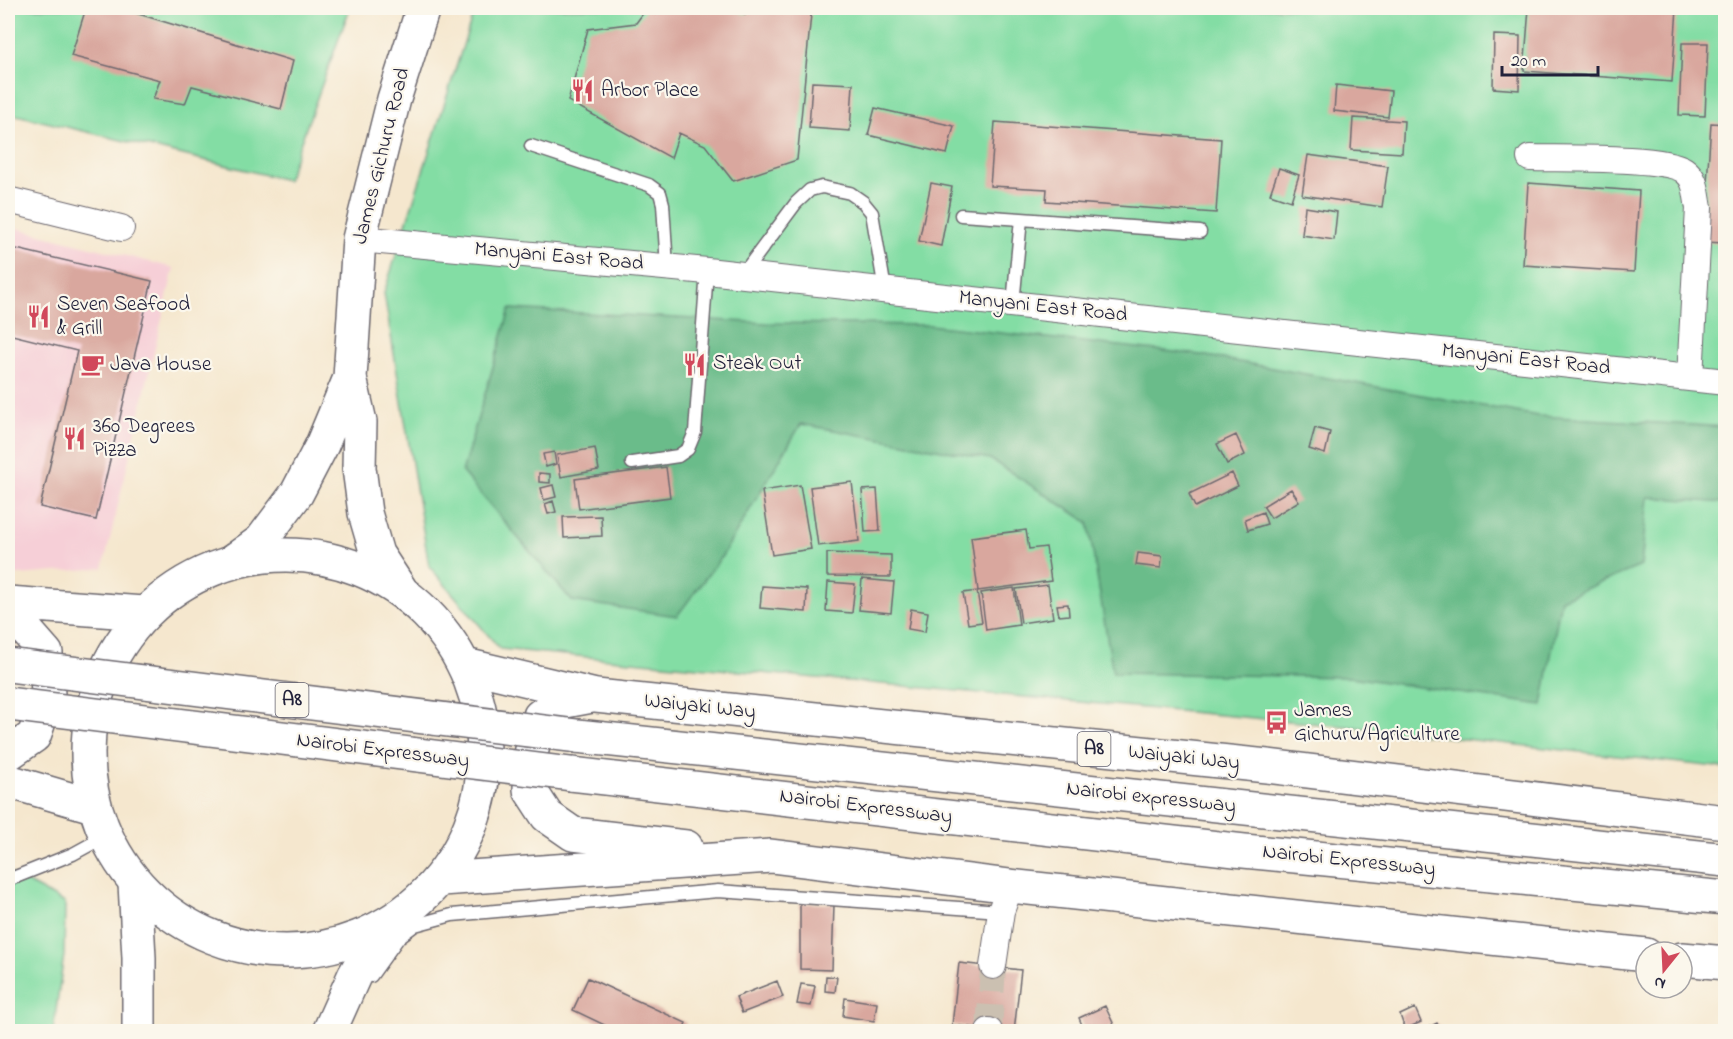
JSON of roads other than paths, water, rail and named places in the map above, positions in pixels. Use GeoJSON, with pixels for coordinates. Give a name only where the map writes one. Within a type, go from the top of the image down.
{"type":"FeatureCollection","features":[{"type":"Feature","properties":{"kind":"main road","name":"James Gichuru Road"},"geometry":{"type":"LineString","coordinates":[[350,378],[359,239],[394,99],[423,8]]}},
{"type":"Feature","properties":{"kind":"main road"},"geometry":{"type":"LineString","coordinates":[[233,561],[261,541],[297,493],[322,445],[350,378]]}},
{"type":"Feature","properties":{"kind":"main road"},"geometry":{"type":"LineString","coordinates":[[350,378],[360,422],[359,468],[365,513],[376,554],[400,589],[437,623],[465,665],[483,719],[484,775],[471,830],[441,879],[413,906],[381,929],[330,947],[277,952],[224,942],[176,919],[135,883],[104,837],[93,806],[86,738],[103,670],[142,613],[184,581],[233,561],[276,554],[320,556],[361,569],[400,589]]}},
{"type":"Feature","properties":{"kind":"main road"},"geometry":{"type":"LineString","coordinates":[[8,603],[142,613]]}},
{"type":"Feature","properties":{"kind":"main road"},"geometry":{"type":"LineString","coordinates":[[8,622],[25,629],[46,653],[48,695],[34,736],[8,754]]}},
{"type":"Feature","properties":{"kind":"main road","name":"Nairobi Expressway"},"geometry":{"type":"LineString","coordinates":[[8,665],[577,736]]}},
{"type":"Feature","properties":{"kind":"main road","name":"Waiyaki Way"},"geometry":{"type":"LineString","coordinates":[[465,665],[596,696],[1267,766],[1725,822]]}},
{"type":"Feature","properties":{"kind":"main road"},"geometry":{"type":"LineString","coordinates":[[596,696],[560,702],[540,716],[531,754],[530,790],[547,816],[573,834],[771,856],[1005,898],[1634,954]]}},
{"type":"Feature","properties":{"kind":"main road","name":"Nairobi Expressway"},"geometry":{"type":"LineString","coordinates":[[8,704],[559,772],[1244,851],[1725,898]]}},
{"type":"Feature","properties":{"kind":"main road","name":"Nairobi expressway"},"geometry":{"type":"LineString","coordinates":[[577,736],[1725,860]]}},
{"type":"Feature","properties":{"kind":"main road"},"geometry":{"type":"LineString","coordinates":[[8,781],[93,806]]}},
{"type":"Feature","properties":{"kind":"main road"},"geometry":{"type":"LineString","coordinates":[[441,879],[771,856]]}},
{"type":"Feature","properties":{"kind":"main road"},"geometry":{"type":"LineString","coordinates":[[135,883],[139,958],[139,1032]]}},
{"type":"Feature","properties":{"kind":"main road"},"geometry":{"type":"LineString","coordinates":[[329,1032],[354,976],[381,929]]}},
{"type":"Feature","properties":{"kind":"main road"},"geometry":{"type":"LineString","coordinates":[[1694,960],[1725,963]]}},
{"type":"Feature","properties":{"kind":"street"},"geometry":{"type":"LineString","coordinates":[[1530,158],[1660,162],[1683,170],[1695,183],[1698,208],[1690,378]]}},
{"type":"Feature","properties":{"kind":"street"},"geometry":{"type":"LineString","coordinates":[[8,200],[121,228]]}},
{"type":"Feature","properties":{"kind":"street","name":"Manyani East Road"},"geometry":{"type":"LineString","coordinates":[[359,239],[707,271],[1725,382]]}},
{"type":"Feature","properties":{"kind":"street"},"geometry":{"type":"LineString","coordinates":[[993,966],[1005,898]]}},
{"type":"Feature","properties":{"kind":"lane"},"geometry":{"type":"LineString","coordinates":[[531,146],[649,185],[660,193],[663,204],[667,267]]}},
{"type":"Feature","properties":{"kind":"lane"},"geometry":{"type":"LineString","coordinates":[[743,275],[796,203],[810,190],[822,188],[850,193],[863,202],[872,213],[885,290]]}},
{"type":"Feature","properties":{"kind":"lane"},"geometry":{"type":"LineString","coordinates":[[961,215],[1200,232]]}},
{"type":"Feature","properties":{"kind":"lane"},"geometry":{"type":"LineString","coordinates":[[1013,304],[1021,219]]}},
{"type":"Feature","properties":{"kind":"lane"},"geometry":{"type":"LineString","coordinates":[[632,463],[678,456],[688,449],[695,432],[707,271]]}},
{"type":"Feature","properties":{"kind":"lane"},"geometry":{"type":"LineString","coordinates":[[8,880],[73,854],[104,837]]}},
{"type":"Feature","properties":{"kind":"lane"},"geometry":{"type":"LineString","coordinates":[[363,992],[368,981],[399,937],[415,925],[452,915],[718,891],[1005,898]]}},
{"type":"Feature","properties":{"kind":"tunnel"},"geometry":{"type":"LineString","coordinates":[[989,1031],[993,966]]}},
{"type":"Feature","properties":{"kind":"place","name":"Arbor Place"},"geometry":{"type":"Point","coordinates":[583,91]}},
{"type":"Feature","properties":{"kind":"place","name":"Seven Seafood & Grill"},"geometry":{"type":"Point","coordinates":[39,317]}},
{"type":"Feature","properties":{"kind":"place","name":"Steak Out"},"geometry":{"type":"Point","coordinates":[695,364]}},
{"type":"Feature","properties":{"kind":"place","name":"Java House"},"geometry":{"type":"Point","coordinates":[92,365]}},
{"type":"Feature","properties":{"kind":"place","name":"360 Degrees Pizza"},"geometry":{"type":"Point","coordinates":[75,439]}},
{"type":"Feature","properties":{"kind":"place","name":"James Gichuru/Agriculture"},"geometry":{"type":"Point","coordinates":[1276,723]}}]}
